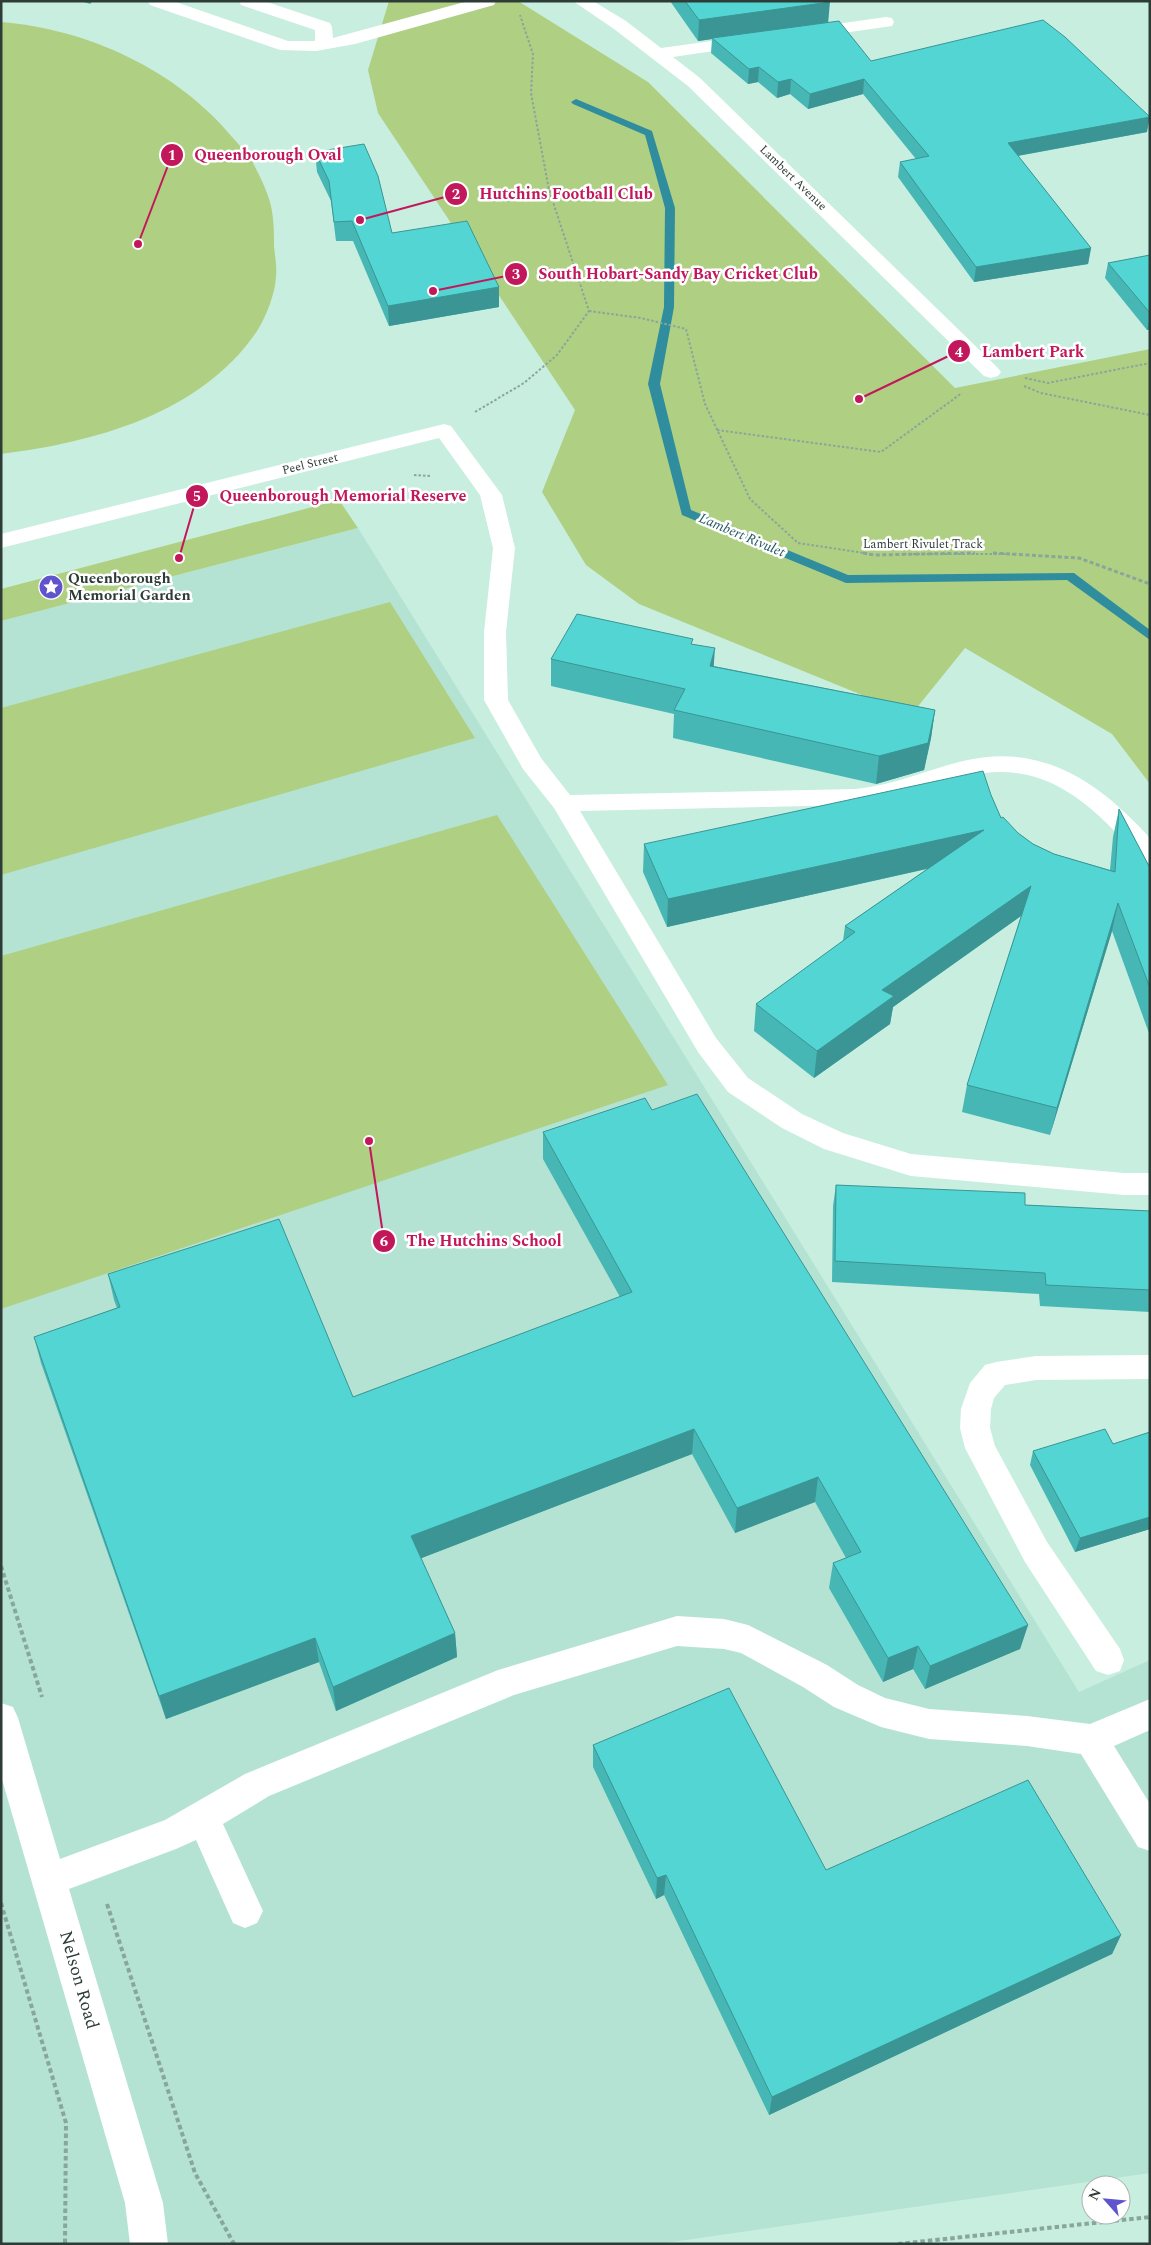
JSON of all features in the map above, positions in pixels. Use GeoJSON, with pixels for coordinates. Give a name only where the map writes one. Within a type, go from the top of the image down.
{"type":"FeatureCollection","features":[{"type":"Feature","properties":{"kind":"street"},"geometry":{"type":"LineString","coordinates":[[156,1],[286,46],[324,44],[348,40],[488,1]]}},
{"type":"Feature","properties":{"kind":"street"},"geometry":{"type":"LineString","coordinates":[[247,1],[324,27],[324,44]]}},
{"type":"Feature","properties":{"kind":"street","name":"Lambert Avenue"},"geometry":{"type":"LineString","coordinates":[[581,1],[620,25],[694,82],[991,372]]}},
{"type":"Feature","properties":{"kind":"street"},"geometry":{"type":"LineString","coordinates":[[788,36],[886,22]]}},
{"type":"Feature","properties":{"kind":"street"},"geometry":{"type":"LineString","coordinates":[[658,54],[769,38]]}},
{"type":"Feature","properties":{"kind":"street"},"geometry":{"type":"LineString","coordinates":[[444,430],[491,495],[504,548],[494,632],[496,700],[532,763],[563,803],[706,1045],[738,1084],[792,1121],[834,1141],[910,1165],[1124,1184],[1150,1184]]}},
{"type":"Feature","properties":{"kind":"street","name":"Peel Street"},"geometry":{"type":"LineString","coordinates":[[1,541],[444,430]]}},
{"type":"Feature","properties":{"kind":"street"},"geometry":{"type":"LineString","coordinates":[[563,803],[869,796],[976,767],[1019,764],[1047,772],[1074,783],[1124,823],[1150,854]]}},
{"type":"Feature","properties":{"kind":"street"},"geometry":{"type":"LineString","coordinates":[[1108,1660],[1036,1552],[980,1448],[975,1428],[976,1409],[981,1392],[996,1374],[1036,1368],[1150,1367]]}},
{"type":"Feature","properties":{"kind":"street"},"geometry":{"type":"LineString","coordinates":[[49,1880],[176,1833],[257,1785],[510,1680],[677,1631],[724,1634],[748,1640],[808,1672],[846,1696],[881,1712],[905,1720],[929,1724],[1027,1731],[1091,1740],[1150,1714]]}},
{"type":"Feature","properties":{"kind":"street","name":"Nelson Road"},"geometry":{"type":"LineString","coordinates":[[1,1718],[144,2204],[148,2244]]}},
{"type":"Feature","properties":{"kind":"street"},"geometry":{"type":"LineString","coordinates":[[1091,1740],[1150,1835]]}},
{"type":"Feature","properties":{"kind":"street"},"geometry":{"type":"LineString","coordinates":[[204,1817],[245,1911]]}},
{"type":"Feature","properties":{"kind":"path"},"geometry":{"type":"LineString","coordinates":[[444,430],[524,383],[557,355],[589,311],[549,190],[531,93],[533,54],[522,18],[517,10]]}},
{"type":"Feature","properties":{"kind":"path","name":"Lambert Rivulet Track"},"geometry":{"type":"LineString","coordinates":[[589,311],[640,318],[686,329],[705,404],[750,499],[798,543],[874,555],[989,553],[1079,558],[1150,584]]}},
{"type":"Feature","properties":{"kind":"path"},"geometry":{"type":"LineString","coordinates":[[717,430],[881,452],[991,372],[1048,383],[1150,363]]}},
{"type":"Feature","properties":{"kind":"path"},"geometry":{"type":"LineString","coordinates":[[991,372],[1041,393],[1150,416]]}},
{"type":"Feature","properties":{"kind":"path"},"geometry":{"type":"LineString","coordinates":[[1,1566],[45,1706]]}},
{"type":"Feature","properties":{"kind":"path"},"geometry":{"type":"LineString","coordinates":[[94,1864],[195,2173],[234,2244]]}},
{"type":"Feature","properties":{"kind":"path"},"geometry":{"type":"LineString","coordinates":[[1,1903],[66,2123],[66,2244]]}},
{"type":"Feature","properties":{"kind":"path"},"geometry":{"type":"LineString","coordinates":[[898,2244],[1150,2216]]}},
{"type":"Feature","properties":{"kind":"shaded area"},"geometry":{"type":"Polygon","coordinates":[[[358,528],[1079,1692],[1150,1660],[1150,2173],[1131,2176],[1081,2175],[1081,2183],[665,2243],[1,2244],[1,621],[358,528]]]}},
{"type":"Feature","properties":{"kind":"green space"},"geometry":{"type":"Polygon","coordinates":[[[389,1],[518,1],[648,82],[955,388],[1150,349],[1150,784],[1112,734],[965,648],[911,715],[639,604],[586,565],[542,492],[575,410],[378,113],[368,70],[389,1]]]}},
{"type":"Feature","properties":{"kind":"green space"},"geometry":{"type":"Polygon","coordinates":[[[1,22],[34,26],[66,34],[98,44],[129,57],[158,73],[211,114],[247,154],[265,188],[273,215],[276,269],[272,298],[257,331],[234,360],[207,384],[176,403],[143,419],[109,432],[37,449],[1,454],[1,22]]]}},
{"type":"Feature","properties":{"kind":"green space"},"geometry":{"type":"Polygon","coordinates":[[[339,500],[358,528],[1,621],[1,589],[339,500]]]}},
{"type":"Feature","properties":{"kind":"green space"},"geometry":{"type":"Polygon","coordinates":[[[390,602],[475,738],[1,875],[1,708],[390,602]]]}},
{"type":"Feature","properties":{"kind":"green space"},"geometry":{"type":"Polygon","coordinates":[[[497,815],[668,1085],[1,1309],[1,956],[497,815]]]}},
{"type":"Feature","properties":{"kind":"building"},"geometry":{"type":"Polygon","coordinates":[[[685,1],[829,1],[830,2],[699,20],[685,1]]]}},
{"type":"Feature","properties":{"kind":"building"},"geometry":{"type":"Polygon","coordinates":[[[1043,20],[1065,37],[1150,117],[1008,143],[1091,248],[976,267],[900,162],[929,156],[864,79],[810,94],[791,79],[778,82],[759,67],[749,69],[712,38],[839,21],[871,61],[1043,20]]]}},
{"type":"Feature","properties":{"kind":"building"},"geometry":{"type":"Polygon","coordinates":[[[364,144],[378,176],[392,233],[467,221],[499,287],[388,306],[352,221],[334,222],[329,181],[315,152],[364,144]]]}},
{"type":"Feature","properties":{"kind":"building"},"geometry":{"type":"Polygon","coordinates":[[[1150,255],[1150,313],[1108,263],[1150,255]]]}},
{"type":"Feature","properties":{"kind":"building"},"geometry":{"type":"Polygon","coordinates":[[[577,614],[693,639],[691,644],[715,648],[710,666],[935,710],[928,743],[879,756],[674,710],[685,689],[551,659],[577,614]]]}},
{"type":"Feature","properties":{"kind":"building"},"geometry":{"type":"Polygon","coordinates":[[[983,771],[1001,818],[1003,817],[1018,833],[1033,844],[1054,854],[1115,872],[1119,809],[1150,868],[1150,988],[1118,903],[1057,1108],[967,1085],[1031,886],[882,990],[894,996],[817,1051],[756,1004],[855,932],[845,926],[984,830],[668,899],[644,844],[983,771]]]}},
{"type":"Feature","properties":{"kind":"building"},"geometry":{"type":"Polygon","coordinates":[[[697,1094],[1028,1625],[930,1666],[918,1646],[888,1658],[833,1563],[861,1552],[818,1477],[737,1508],[694,1429],[411,1536],[455,1633],[333,1687],[315,1638],[159,1696],[34,1337],[120,1307],[108,1274],[279,1219],[353,1397],[632,1292],[543,1132],[645,1098],[652,1110],[697,1094]]]}},
{"type":"Feature","properties":{"kind":"building"},"geometry":{"type":"Polygon","coordinates":[[[836,1185],[1025,1193],[1025,1205],[1150,1211],[1150,1290],[1046,1285],[1045,1273],[835,1261],[836,1185]]]}},
{"type":"Feature","properties":{"kind":"building"},"geometry":{"type":"Polygon","coordinates":[[[1105,1429],[1113,1444],[1150,1432],[1150,1517],[1080,1538],[1033,1451],[1105,1429]]]}},
{"type":"Feature","properties":{"kind":"building"},"geometry":{"type":"Polygon","coordinates":[[[729,1688],[826,1870],[1028,1780],[1121,1935],[772,2097],[666,1875],[657,1878],[593,1745],[729,1688]]]}},
{"type":"Feature","properties":{"kind":"waterway","name":"Lambert Rivulet"},"geometry":{"type":"LineString","coordinates":[[576,102],[649,133],[670,208],[669,307],[654,384],[686,512],[846,579],[1070,576],[1150,636]]}},
{"type":"Feature","properties":{"kind":"place","name":"Hutchins Football Club"},"geometry":{"type":"Point","coordinates":[360,220]}},
{"type":"Feature","properties":{"kind":"place","name":"Queenborough Oval"},"geometry":{"type":"Point","coordinates":[138,244]}},
{"type":"Feature","properties":{"kind":"place","name":"South Hobart-Sandy Bay Cricket Club"},"geometry":{"type":"Point","coordinates":[433,291]}},
{"type":"Feature","properties":{"kind":"place","name":"Lambert Park"},"geometry":{"type":"Point","coordinates":[859,399]}},
{"type":"Feature","properties":{"kind":"place","name":"Queenborough Memorial Reserve"},"geometry":{"type":"Point","coordinates":[179,558]}},
{"type":"Feature","properties":{"kind":"place","name":"Queenborough Memorial Garden"},"geometry":{"type":"Point","coordinates":[51,587]}},
{"type":"Feature","properties":{"kind":"place","name":"The Hutchins School"},"geometry":{"type":"Point","coordinates":[369,1141]}}]}
